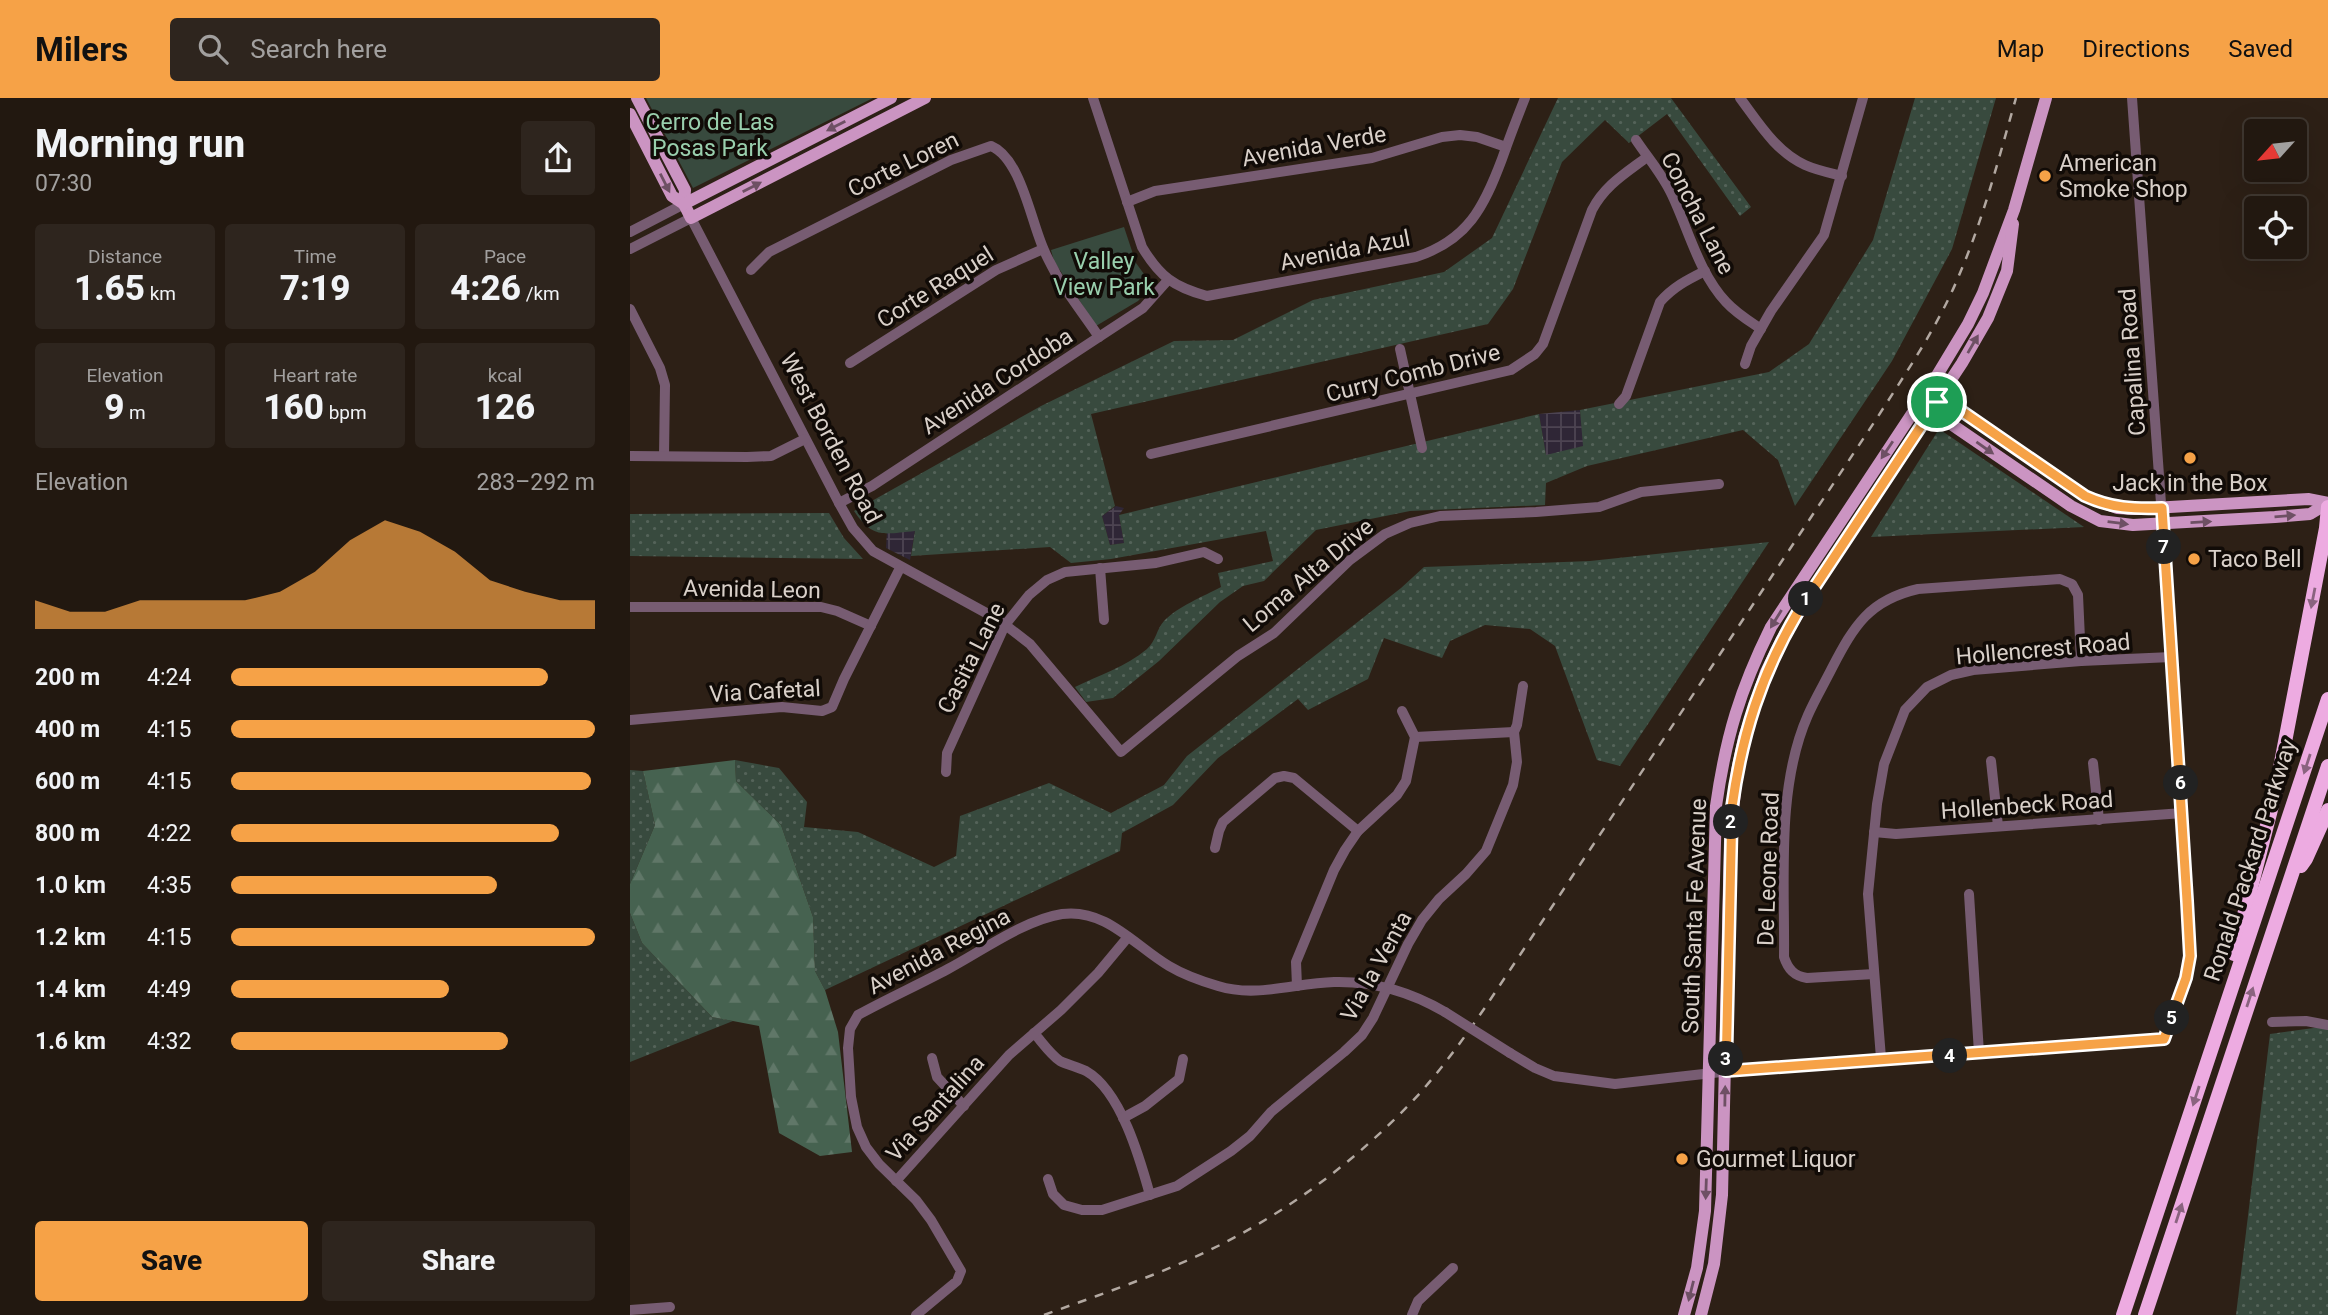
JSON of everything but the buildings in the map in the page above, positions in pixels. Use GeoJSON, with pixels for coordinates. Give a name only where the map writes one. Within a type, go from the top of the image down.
{"type":"FeatureCollection","features":[{"type":"Feature","properties":{"kind":"highway"},"geometry":{"type":"LineString","coordinates":[[2208,1058],[2275,794],[2326,528],[2328,504]]}},
{"type":"Feature","properties":{"kind":"highway","name":"Ronald Packard Parkway"},"geometry":{"type":"LineString","coordinates":[[2123,1315],[2328,699]]}},
{"type":"Feature","properties":{"kind":"highway","name":"Ronald Packard Parkway"},"geometry":{"type":"LineString","coordinates":[[2145,1315],[2328,766]]}},
{"type":"Feature","properties":{"kind":"highway"},"geometry":{"type":"LineString","coordinates":[[2289,880],[2306,859],[2328,810]]}},
{"type":"Feature","properties":{"kind":"main road","name":"West Borden Road"},"geometry":{"type":"LineString","coordinates":[[637,98],[685,190],[684,204]]}},
{"type":"Feature","properties":{"kind":"main road"},"geometry":{"type":"LineString","coordinates":[[684,204],[891,98]]}},
{"type":"Feature","properties":{"kind":"main road"},"geometry":{"type":"LineString","coordinates":[[691,218],[925,98]]}},
{"type":"Feature","properties":{"kind":"main road"},"geometry":{"type":"LineString","coordinates":[[2014,210],[2046,98]]}},
{"type":"Feature","properties":{"kind":"main road","name":"West Borden Road"},"geometry":{"type":"LineString","coordinates":[[630,114],[672,196],[684,204],[691,218]]}},
{"type":"Feature","properties":{"kind":"main road","name":"South Santa Fe Avenue"},"geometry":{"type":"LineString","coordinates":[[1684,1315],[1697,1267],[1705,1211],[1716,806],[1723,756],[1736,707],[1771,626],[1952,351],[1983,293],[2014,210]]}},
{"type":"Feature","properties":{"kind":"main road","name":"South Santa Fe Avenue"},"geometry":{"type":"LineString","coordinates":[[1701,1315],[1714,1264],[1723,1195],[1730,841],[1735,783],[1744,738],[1766,672],[1781,641],[1962,363],[1988,318],[2001,288],[2010,255],[2014,210]]}},
{"type":"Feature","properties":{"kind":"main road"},"geometry":{"type":"LineString","coordinates":[[1925,393],[1937,402],[1963,412],[2085,496],[2100,503],[2124,508],[2302,499],[2328,504]]}},
{"type":"Feature","properties":{"kind":"main road"},"geometry":{"type":"LineString","coordinates":[[1937,402],[1951,424],[2071,506],[2100,521],[2133,525],[2310,514],[2328,504]]}},
{"type":"Feature","properties":{"kind":"street"},"geometry":{"type":"LineString","coordinates":[[1093,98],[1142,247],[1154,267],[1168,280]]}},
{"type":"Feature","properties":{"kind":"street","name":"Avenida Azul"},"geometry":{"type":"LineString","coordinates":[[1168,280],[1185,290],[1207,296],[1431,252],[1458,235],[1478,214],[1488,197],[1525,98]]}},
{"type":"Feature","properties":{"kind":"street"},"geometry":{"type":"LineString","coordinates":[[1740,98],[1782,149],[1804,165],[1842,176]]}},
{"type":"Feature","properties":{"kind":"street"},"geometry":{"type":"LineString","coordinates":[[1745,364],[1771,311],[1820,242],[1842,176],[1863,98]]}},
{"type":"Feature","properties":{"kind":"street","name":"Capalina Road"},"geometry":{"type":"LineString","coordinates":[[2132,98],[2183,813],[2190,956],[2186,978],[2164,1039]]}},
{"type":"Feature","properties":{"kind":"street","name":"Avenida Verde"},"geometry":{"type":"LineString","coordinates":[[1128,202],[1155,191],[1373,158],[1442,137],[1477,137],[1506,147]]}},
{"type":"Feature","properties":{"kind":"street","name":"Concha Lane"},"geometry":{"type":"LineString","coordinates":[[1636,140],[1672,194],[1705,271],[1727,303],[1761,329]]}},
{"type":"Feature","properties":{"kind":"street","name":"Corte Loren"},"geometry":{"type":"LineString","coordinates":[[751,270],[769,252],[951,160],[991,146],[1012,166],[1044,249],[1058,276],[1099,337]]}},
{"type":"Feature","properties":{"kind":"street","name":"Curry Comb Drive"},"geometry":{"type":"LineString","coordinates":[[1152,454],[1511,370],[1535,354],[1549,333],[1592,210],[1600,195],[1611,183],[1647,157]]}},
{"type":"Feature","properties":{"kind":"street"},"geometry":{"type":"LineString","coordinates":[[630,232],[684,204]]}},
{"type":"Feature","properties":{"kind":"street"},"geometry":{"type":"LineString","coordinates":[[630,249],[691,218]]}},
{"type":"Feature","properties":{"kind":"street","name":"West Borden Road"},"geometry":{"type":"LineString","coordinates":[[691,218],[838,503],[860,538],[873,551],[900,568],[1005,625],[1030,644],[1121,752]]}},
{"type":"Feature","properties":{"kind":"street","name":"Corte Raquel"},"geometry":{"type":"LineString","coordinates":[[850,363],[996,270],[1044,249]]}},
{"type":"Feature","properties":{"kind":"street"},"geometry":{"type":"LineString","coordinates":[[1619,404],[1626,396],[1660,302],[1682,282],[1705,271]]}},
{"type":"Feature","properties":{"kind":"street","name":"Avenida Cordoba"},"geometry":{"type":"LineString","coordinates":[[838,503],[872,486],[1143,308],[1168,280]]}},
{"type":"Feature","properties":{"kind":"street"},"geometry":{"type":"LineString","coordinates":[[630,309],[660,368],[665,386],[664,456]]}},
{"type":"Feature","properties":{"kind":"street"},"geometry":{"type":"LineString","coordinates":[[1400,349],[1422,448]]}},
{"type":"Feature","properties":{"kind":"street"},"geometry":{"type":"LineString","coordinates":[[630,456],[771,456],[806,439]]}},
{"type":"Feature","properties":{"kind":"street","name":"Loma Alta Drive"},"geometry":{"type":"LineString","coordinates":[[1121,752],[1238,656],[1274,633],[1350,559],[1385,534],[1410,523],[1440,516],[1599,507],[1642,492],[1719,484]]}},
{"type":"Feature","properties":{"kind":"street","name":"Casita Lane"},"geometry":{"type":"LineString","coordinates":[[946,772],[947,753],[1005,625],[1029,595],[1048,580],[1065,572],[1156,563],[1203,552],[1218,559]]}},
{"type":"Feature","properties":{"kind":"street","name":"Via Cafetal"},"geometry":{"type":"LineString","coordinates":[[630,720],[782,706],[822,711],[832,707],[900,568]]}},
{"type":"Feature","properties":{"kind":"street"},"geometry":{"type":"LineString","coordinates":[[1100,568],[1104,620]]}},
{"type":"Feature","properties":{"kind":"street","name":"De Leone Road"},"geometry":{"type":"LineString","coordinates":[[1874,974],[1807,978],[1797,976],[1784,957],[1784,841],[1791,772],[1807,717],[1847,640],[1863,617],[1876,605],[1900,593],[1918,589],[2060,579],[2072,584],[2078,595],[2081,662]]}},
{"type":"Feature","properties":{"kind":"street","name":"Avenida Leon"},"geometry":{"type":"LineString","coordinates":[[630,607],[821,607],[871,626]]}},
{"type":"Feature","properties":{"kind":"street","name":"Hollencrest Road"},"geometry":{"type":"LineString","coordinates":[[1881,1058],[1868,894],[1884,764],[1905,710],[1927,687],[1951,675],[1973,670],[2172,657]]}},
{"type":"Feature","properties":{"kind":"street","name":"Via la Venta"},"geometry":{"type":"LineString","coordinates":[[1048,1179],[1053,1194],[1065,1205],[1082,1210],[1102,1210],[1177,1186],[1208,1168],[1250,1136],[1271,1112],[1362,1035],[1422,920],[1486,850],[1513,785],[1517,762],[1514,732],[1523,687]]}},
{"type":"Feature","properties":{"kind":"street"},"geometry":{"type":"LineString","coordinates":[[1297,986],[1296,962],[1334,870],[1358,831],[1397,795],[1406,781],[1415,737],[1402,711]]}},
{"type":"Feature","properties":{"kind":"street"},"geometry":{"type":"LineString","coordinates":[[1415,737],[1514,732]]}},
{"type":"Feature","properties":{"kind":"street"},"geometry":{"type":"LineString","coordinates":[[1991,761],[1998,826]]}},
{"type":"Feature","properties":{"kind":"street"},"geometry":{"type":"LineString","coordinates":[[2093,763],[2099,820]]}},
{"type":"Feature","properties":{"kind":"street"},"geometry":{"type":"LineString","coordinates":[[1215,848],[1223,822],[1275,778],[1284,776],[1294,778],[1358,831]]}},
{"type":"Feature","properties":{"kind":"street","name":"Hollenbeck Road"},"geometry":{"type":"LineString","coordinates":[[1874,831],[1896,834],[2183,813]]}},
{"type":"Feature","properties":{"kind":"street"},"geometry":{"type":"LineString","coordinates":[[1969,894],[1979,1053]]}},
{"type":"Feature","properties":{"kind":"street","name":"Avenida Regina"},"geometry":{"type":"LineString","coordinates":[[896,1181],[866,1147],[857,1127],[851,1097],[848,1048],[850,1029],[858,1015],[1009,935],[1046,918],[1064,914],[1100,918],[1171,968],[1221,987],[1244,991],[1334,982],[1387,988],[1413,995],[1535,1068],[1554,1076],[1615,1084],[1710,1072],[2164,1039]]}},
{"type":"Feature","properties":{"kind":"street","name":"Via Santalina"},"geometry":{"type":"LineString","coordinates":[[916,1315],[957,1281],[961,1271],[931,1220],[916,1200],[896,1181],[1009,1055],[1098,973],[1128,937]]}},
{"type":"Feature","properties":{"kind":"street"},"geometry":{"type":"LineString","coordinates":[[2272,1022],[2306,1021],[2328,1025]]}},
{"type":"Feature","properties":{"kind":"street"},"geometry":{"type":"LineString","coordinates":[[1034,1033],[1059,1060],[1086,1071],[1104,1087],[1123,1118],[1140,1156],[1150,1195]]}},
{"type":"Feature","properties":{"kind":"street"},"geometry":{"type":"LineString","coordinates":[[932,1058],[937,1077],[964,1106]]}},
{"type":"Feature","properties":{"kind":"street"},"geometry":{"type":"LineString","coordinates":[[1123,1118],[1146,1106],[1179,1079],[1183,1059]]}},
{"type":"Feature","properties":{"kind":"street"},"geometry":{"type":"LineString","coordinates":[[1412,1315],[1418,1301],[1453,1268]]}},
{"type":"Feature","properties":{"kind":"street"},"geometry":{"type":"LineString","coordinates":[[630,1310],[670,1307]]}},
{"type":"Feature","properties":{"kind":"shaded area"},"geometry":{"type":"Polygon","coordinates":[[[1580,410],[1584,446],[1546,456],[1539,414],[1580,410]]]}},
{"type":"Feature","properties":{"kind":"shaded area"},"geometry":{"type":"Polygon","coordinates":[[[1116,506],[1124,508],[1119,515],[1124,543],[1110,545],[1102,516],[1116,506]]]}},
{"type":"Feature","properties":{"kind":"shaded area"},"geometry":{"type":"Polygon","coordinates":[[[887,531],[915,531],[910,560],[886,548],[887,531]]]}},
{"type":"Feature","properties":{"kind":"green space","name":"Cerro de Las Posas Park"},"geometry":{"type":"Polygon","coordinates":[[[646,98],[873,98],[693,188],[646,98]]]}},
{"type":"Feature","properties":{"kind":"green space"},"geometry":{"type":"Polygon","coordinates":[[[1558,98],[1671,98],[1751,207],[1740,216],[1667,114],[1629,143],[1605,120],[1562,162],[1513,289],[1488,324],[1091,414],[1115,506],[1102,516],[1110,545],[1124,543],[1119,515],[1539,414],[1546,455],[1583,446],[1580,410],[1769,372],[1809,344],[1873,240],[1915,98],[1996,98],[1952,249],[1892,361],[1795,506],[1778,460],[1743,430],[1587,466],[1546,483],[1545,505],[1410,511],[1316,530],[1264,581],[1243,586],[1220,602],[1159,661],[1113,698],[1086,702],[1075,687],[1121,666],[1147,649],[1169,616],[1221,587],[1218,573],[1273,561],[1266,531],[1111,559],[1071,563],[1050,547],[911,556],[915,531],[880,533],[867,526],[854,511],[1041,406],[1174,341],[1233,340],[1313,300],[1444,272],[1492,238],[1558,98]]]}},
{"type":"Feature","properties":{"kind":"green space","name":"Valley View Park"},"geometry":{"type":"Polygon","coordinates":[[[1124,227],[1136,263],[1149,281],[1149,289],[1138,301],[1096,326],[1054,261],[1051,250],[1124,227]]]}},
{"type":"Feature","properties":{"kind":"green space"},"geometry":{"type":"Polygon","coordinates":[[[1939,429],[2084,527],[1871,537],[1939,429]]]}},
{"type":"Feature","properties":{"kind":"green space"},"geometry":{"type":"Polygon","coordinates":[[[829,513],[844,538],[863,559],[630,556],[630,514],[829,513]]]}},
{"type":"Feature","properties":{"kind":"green space"},"geometry":{"type":"Polygon","coordinates":[[[1769,542],[1620,766],[1597,760],[1555,646],[1530,629],[1485,625],[1450,641],[1442,658],[1384,638],[1368,679],[1308,710],[1298,699],[1218,758],[1173,805],[1122,833],[1120,851],[825,990],[815,971],[813,917],[781,825],[736,781],[735,760],[779,768],[807,802],[804,827],[858,832],[934,867],[956,856],[960,816],[1049,783],[1111,813],[1164,785],[1187,756],[1424,567],[1590,561],[1769,542]]]}},
{"type":"Feature","properties":{"kind":"green space"},"geometry":{"type":"Polygon","coordinates":[[[735,760],[736,781],[781,825],[813,917],[815,971],[825,990],[838,1032],[852,1152],[820,1156],[779,1133],[759,1026],[712,1017],[642,943],[630,913],[630,884],[655,825],[643,771],[735,760]]]}},
{"type":"Feature","properties":{"kind":"green space"},"geometry":{"type":"Polygon","coordinates":[[[630,770],[643,771],[655,825],[630,884],[630,770]]]}},
{"type":"Feature","properties":{"kind":"green space"},"geometry":{"type":"Polygon","coordinates":[[[630,913],[642,943],[712,1017],[733,1021],[630,1062],[630,913]]]}},
{"type":"Feature","properties":{"kind":"green space"},"geometry":{"type":"Polygon","coordinates":[[[2328,1026],[2328,1315],[2236,1315],[2270,1034],[2328,1026]]]}},
{"type":"Feature","properties":{"kind":"railway"},"geometry":{"type":"LineString","coordinates":[[1044,1315],[1179,1264],[1222,1244],[1276,1213],[1352,1158],[1376,1137],[1437,1073],[1484,1009],[1922,347],[1952,292],[1969,252],[2016,98]]}},
{"type":"Feature","properties":{"kind":"place","name":"American Smoke Shop"},"geometry":{"type":"Point","coordinates":[2045,176]}},
{"type":"Feature","properties":{"kind":"place","name":"Jack in the Box"},"geometry":{"type":"Point","coordinates":[2190,458]}},
{"type":"Feature","properties":{"kind":"place","name":"Taco Bell"},"geometry":{"type":"Point","coordinates":[2194,559]}},
{"type":"Feature","properties":{"kind":"place","name":"Gourmet Liquor"},"geometry":{"type":"Point","coordinates":[1682,1159]}},
{"type":"Feature","properties":{"kind":"route"},"geometry":{"type":"LineString","coordinates":[[1937,402],[1963,412],[2085,496],[2117,508],[2162,508],[2183,813],[2190,956],[2186,978],[2164,1039],[1726,1071],[1732,807],[1737,771],[1753,706],[1766,672],[1798,612],[1937,402]]}}]}
